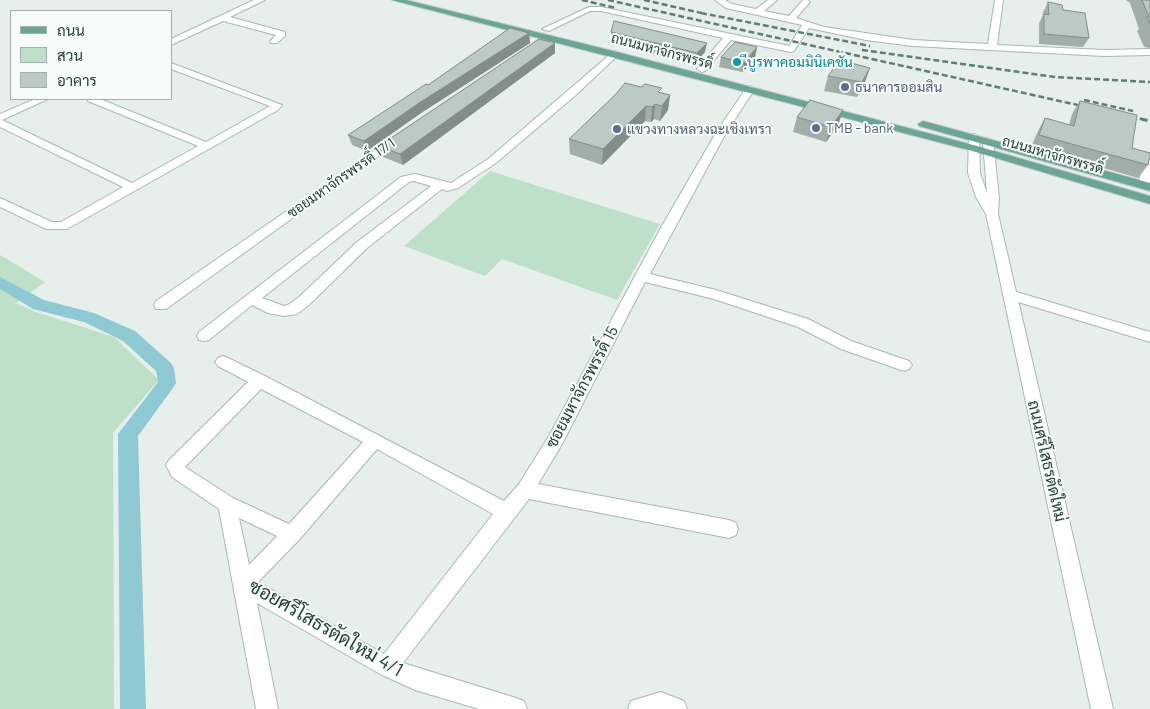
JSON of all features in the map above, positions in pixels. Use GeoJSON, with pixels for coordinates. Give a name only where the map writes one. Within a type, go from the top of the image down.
{"type":"FeatureCollection","features":[{"type":"Feature","properties":{"kind":"main road","name":"ถนนมหาจักรพรรดิ์"},"geometry":{"type":"LineString","coordinates":[[396,0],[702,69],[988,147],[1147,186]]}},
{"type":"Feature","properties":{"kind":"main road","name":"ถนนมหาจักรพรรดิ์"},"geometry":{"type":"LineString","coordinates":[[427,0],[547,33],[614,54],[750,90],[973,143]]}},
{"type":"Feature","properties":{"kind":"main road","name":"ถนนมหาจักรพรรดิ์"},"geometry":{"type":"LineString","coordinates":[[988,147],[1049,169],[1150,200]]}},
{"type":"Feature","properties":{"kind":"street"},"geometry":{"type":"LineString","coordinates":[[172,42],[261,0]]}},
{"type":"Feature","properties":{"kind":"street"},"geometry":{"type":"LineString","coordinates":[[719,0],[729,6],[807,24],[866,37],[904,42],[1104,53],[1150,52]]}},
{"type":"Feature","properties":{"kind":"street"},"geometry":{"type":"LineString","coordinates":[[758,12],[773,0]]}},
{"type":"Feature","properties":{"kind":"street"},"geometry":{"type":"LineString","coordinates":[[992,47],[999,0]]}},
{"type":"Feature","properties":{"kind":"street"},"geometry":{"type":"LineString","coordinates":[[790,19],[806,2]]}},
{"type":"Feature","properties":{"kind":"street"},"geometry":{"type":"LineString","coordinates":[[533,46],[547,33],[589,9],[601,9],[729,38],[791,49],[807,24]]}},
{"type":"Feature","properties":{"kind":"street"},"geometry":{"type":"LineString","coordinates":[[223,18],[282,34],[274,41]]}},
{"type":"Feature","properties":{"kind":"street"},"geometry":{"type":"LineString","coordinates":[[702,69],[729,38]]}},
{"type":"Feature","properties":{"kind":"street"},"geometry":{"type":"LineString","coordinates":[[204,336],[406,179],[415,177],[447,187],[454,186],[492,161],[574,92],[614,54]]}},
{"type":"Feature","properties":{"kind":"street"},"geometry":{"type":"LineString","coordinates":[[0,202],[50,226],[59,227],[207,146],[274,108],[277,104],[172,66]]}},
{"type":"Feature","properties":{"kind":"street","name":"ซอยมหาจักรพรรดิ์ 15"},"geometry":{"type":"LineString","coordinates":[[387,668],[506,512],[525,490],[555,441],[641,276],[722,131],[750,90]]}},
{"type":"Feature","properties":{"kind":"street"},"geometry":{"type":"LineString","coordinates":[[0,118],[41,100]]}},
{"type":"Feature","properties":{"kind":"street"},"geometry":{"type":"LineString","coordinates":[[94,100],[207,146]]}},
{"type":"Feature","properties":{"kind":"street"},"geometry":{"type":"LineString","coordinates":[[0,123],[132,187]]}},
{"type":"Feature","properties":{"kind":"street","name":"ซอยมหาจักรพรรดิ์ 17/1"},"geometry":{"type":"LineString","coordinates":[[161,305],[403,134]]}},
{"type":"Feature","properties":{"kind":"street","name":"ถนนศรีโสธรตัดใหม่"},"geometry":{"type":"LineString","coordinates":[[973,143],[974,173],[982,197],[992,214],[1102,709]]}},
{"type":"Feature","properties":{"kind":"street","name":"ถนนศรีโสธรตัดใหม่"},"geometry":{"type":"LineString","coordinates":[[988,147],[994,198],[992,214]]}},
{"type":"Feature","properties":{"kind":"street"},"geometry":{"type":"LineString","coordinates":[[1147,186],[1150,162]]}},
{"type":"Feature","properties":{"kind":"street"},"geometry":{"type":"LineString","coordinates":[[251,299],[274,309],[292,310],[315,292],[362,245],[440,185]]}},
{"type":"Feature","properties":{"kind":"street"},"geometry":{"type":"LineString","coordinates":[[641,276],[716,295],[803,323],[846,346],[904,365]]}},
{"type":"Feature","properties":{"kind":"street"},"geometry":{"type":"LineString","coordinates":[[1010,296],[1150,337]]}},
{"type":"Feature","properties":{"kind":"street"},"geometry":{"type":"LineString","coordinates":[[222,362],[375,440],[506,512]]}},
{"type":"Feature","properties":{"kind":"street"},"geometry":{"type":"LineString","coordinates":[[260,380],[175,465],[178,472],[227,504],[292,534]]}},
{"type":"Feature","properties":{"kind":"street"},"geometry":{"type":"LineString","coordinates":[[267,709],[244,584],[292,534],[375,440]]}},
{"type":"Feature","properties":{"kind":"street"},"geometry":{"type":"LineString","coordinates":[[525,490],[729,529]]}},
{"type":"Feature","properties":{"kind":"street","name":"ซอยศรีโสธรตัดใหม่ 4/1"},"geometry":{"type":"LineString","coordinates":[[227,504],[244,584],[387,668],[416,679],[516,709]]}},
{"type":"Feature","properties":{"kind":"street"},"geometry":{"type":"LineString","coordinates":[[639,709],[661,703],[676,709]]}},
{"type":"Feature","properties":{"kind":"green space"},"geometry":{"type":"Polygon","coordinates":[[[490,171],[660,224],[617,300],[502,259],[485,276],[404,246],[490,171]]]}},
{"type":"Feature","properties":{"kind":"green space"},"geometry":{"type":"Polygon","coordinates":[[[0,255],[45,282],[16,303],[36,312],[114,337],[159,380],[113,433],[114,709],[0,709],[0,255]]]}},
{"type":"Feature","properties":{"kind":"building"},"geometry":{"type":"Polygon","coordinates":[[[1142,0],[1150,0],[1150,24],[1147,17],[1149,17],[1142,0]]]}},
{"type":"Feature","properties":{"kind":"building"},"geometry":{"type":"Polygon","coordinates":[[[1048,2],[1062,5],[1063,10],[1085,13],[1089,38],[1044,34],[1044,14],[1049,15],[1048,2]]]}},
{"type":"Feature","properties":{"kind":"building"},"geometry":{"type":"Polygon","coordinates":[[[614,21],[707,43],[697,53],[611,32],[614,21]]]}},
{"type":"Feature","properties":{"kind":"building"},"geometry":{"type":"Polygon","coordinates":[[[510,28],[529,33],[419,103],[364,141],[348,135],[426,84],[428,85],[510,28]]]}},
{"type":"Feature","properties":{"kind":"building"},"geometry":{"type":"Polygon","coordinates":[[[539,39],[555,43],[400,154],[379,146],[539,39]]]}},
{"type":"Feature","properties":{"kind":"building"},"geometry":{"type":"Polygon","coordinates":[[[735,42],[757,47],[744,63],[721,57],[735,42]]]}},
{"type":"Feature","properties":{"kind":"building"},"geometry":{"type":"Polygon","coordinates":[[[840,60],[870,68],[862,82],[828,76],[840,60]]]}},
{"type":"Feature","properties":{"kind":"building"},"geometry":{"type":"Polygon","coordinates":[[[625,83],[641,87],[645,84],[662,88],[658,92],[670,95],[662,106],[655,104],[652,107],[646,106],[603,149],[569,139],[616,94],[625,83]]]}},
{"type":"Feature","properties":{"kind":"building"},"geometry":{"type":"Polygon","coordinates":[[[810,100],[843,110],[831,127],[797,117],[810,100]]]}},
{"type":"Feature","properties":{"kind":"building"},"geometry":{"type":"Polygon","coordinates":[[[1080,101],[1137,115],[1132,148],[1150,153],[1148,165],[1039,135],[1045,118],[1074,126],[1080,101]]]}},
{"type":"Feature","properties":{"kind":"waterway"},"geometry":{"type":"LineString","coordinates":[[0,282],[39,305],[88,317],[129,336],[165,368],[167,383],[128,434],[133,709]]}},
{"type":"Feature","properties":{"kind":"railway"},"geometry":{"type":"LineString","coordinates":[[582,0],[616,8]]}},
{"type":"Feature","properties":{"kind":"railway"},"geometry":{"type":"LineString","coordinates":[[608,0],[1091,108]]}},
{"type":"Feature","properties":{"kind":"railway"},"geometry":{"type":"LineString","coordinates":[[644,0],[705,14]]}},
{"type":"Feature","properties":{"kind":"railway"},"geometry":{"type":"LineString","coordinates":[[701,13],[705,14]]}},
{"type":"Feature","properties":{"kind":"railway"},"geometry":{"type":"LineString","coordinates":[[705,14],[870,46]]}},
{"type":"Feature","properties":{"kind":"railway"},"geometry":{"type":"LineString","coordinates":[[862,50],[1055,77],[1150,82]]}},
{"type":"Feature","properties":{"kind":"railway"},"geometry":{"type":"LineString","coordinates":[[1084,100],[1133,111]]}},
{"type":"Feature","properties":{"kind":"railway"},"geometry":{"type":"LineString","coordinates":[[1123,115],[1128,116]]}},
{"type":"Feature","properties":{"kind":"railway"},"geometry":{"type":"LineString","coordinates":[[1128,116],[1133,117]]}},
{"type":"Feature","properties":{"kind":"railway"},"geometry":{"type":"LineString","coordinates":[[1128,116],[1150,121]]}},
{"type":"Feature","properties":{"kind":"place","name":"ฺีบูรพาคอมมินิเคชั่น"},"geometry":{"type":"Point","coordinates":[737,62]}},
{"type":"Feature","properties":{"kind":"place","name":"ธนาคารออมสิน"},"geometry":{"type":"Point","coordinates":[845,87]}},
{"type":"Feature","properties":{"kind":"place","name":"TMB - bank"},"geometry":{"type":"Point","coordinates":[816,128]}},
{"type":"Feature","properties":{"kind":"place","name":"แขวงทางหลวงฉะเชิงเทรา"},"geometry":{"type":"Point","coordinates":[617,129]}}]}
